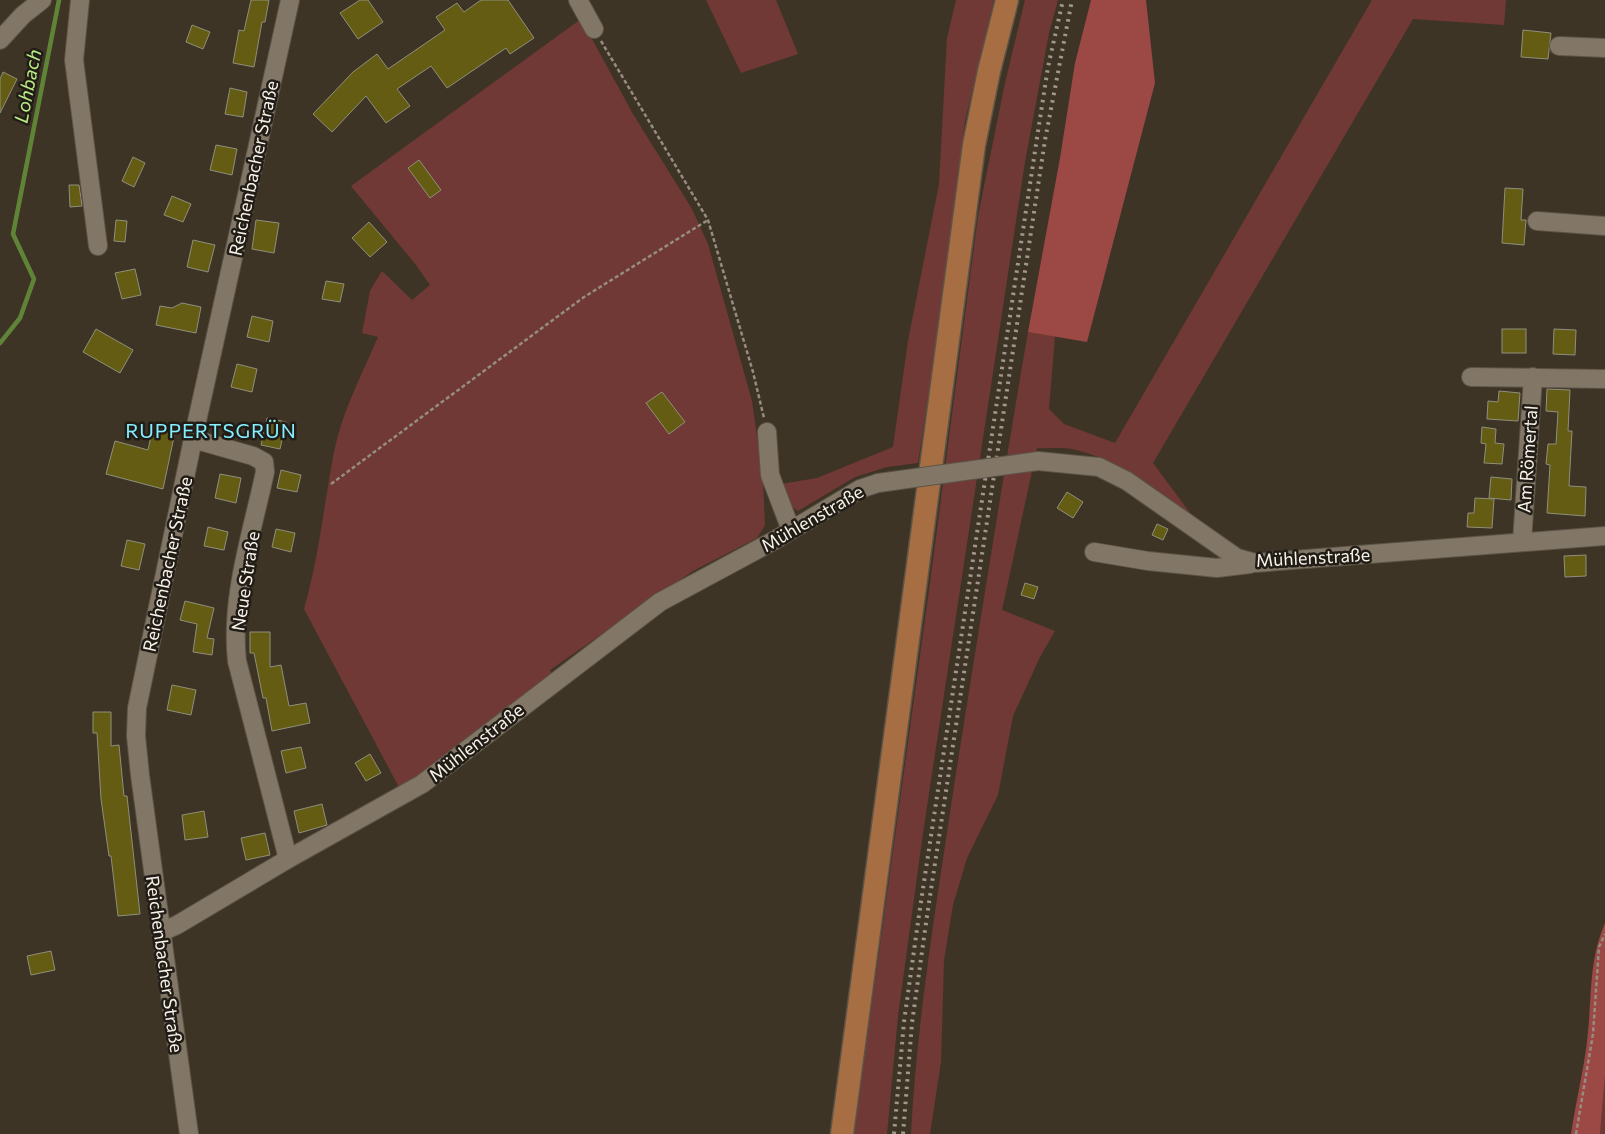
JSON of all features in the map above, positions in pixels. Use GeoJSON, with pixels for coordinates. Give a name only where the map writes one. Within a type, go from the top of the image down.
{"type":"FeatureCollection","features":[{"type":"Feature","properties":{"kind":"main road"},"geometry":{"type":"LineString","coordinates":[[842,1134],[974,145],[989,71],[1007,0]]}},
{"type":"Feature","properties":{"kind":"street"},"geometry":{"type":"LineString","coordinates":[[0,40],[24,15],[42,0]]}},
{"type":"Feature","properties":{"kind":"street"},"geometry":{"type":"LineString","coordinates":[[80,0],[74,60],[98,246]]}},
{"type":"Feature","properties":{"kind":"street","name":"Reichenbacher Straße"},"geometry":{"type":"LineString","coordinates":[[189,1134],[140,775],[136,736],[137,708],[193,439],[290,0]]}},
{"type":"Feature","properties":{"kind":"street"},"geometry":{"type":"LineString","coordinates":[[578,0],[594,29]]}},
{"type":"Feature","properties":{"kind":"street"},"geometry":{"type":"LineString","coordinates":[[1559,46],[1605,48]]}},
{"type":"Feature","properties":{"kind":"street"},"geometry":{"type":"LineString","coordinates":[[1537,221],[1605,226]]}},
{"type":"Feature","properties":{"kind":"street"},"geometry":{"type":"LineString","coordinates":[[1471,377],[1605,379]]}},
{"type":"Feature","properties":{"kind":"street","name":"Am Römertal"},"geometry":{"type":"LineString","coordinates":[[1522,542],[1533,377]]}},
{"type":"Feature","properties":{"kind":"street"},"geometry":{"type":"LineString","coordinates":[[766,432],[770,475],[792,530]]}},
{"type":"Feature","properties":{"kind":"street","name":"Neue Straße"},"geometry":{"type":"LineString","coordinates":[[193,439],[253,456],[264,462],[265,472],[237,607],[235,636],[237,661],[288,859]]}},
{"type":"Feature","properties":{"kind":"street","name":"Mühlenstraße"},"geometry":{"type":"LineString","coordinates":[[161,932],[177,925],[288,859],[422,784],[660,602],[792,530],[860,489],[878,483],[1038,461],[1099,467],[1127,481],[1237,558],[1255,563],[1605,536]]}},
{"type":"Feature","properties":{"kind":"street"},"geometry":{"type":"LineString","coordinates":[[1094,552],[1148,561],[1217,568],[1255,563]]}},
{"type":"Feature","properties":{"kind":"path"},"geometry":{"type":"LineString","coordinates":[[594,29],[708,220],[753,372],[766,432]]}},
{"type":"Feature","properties":{"kind":"path"},"geometry":{"type":"LineString","coordinates":[[331,484],[584,298],[708,220]]}},
{"type":"Feature","properties":{"kind":"path"},"geometry":{"type":"LineString","coordinates":[[1576,1134],[1592,1034],[1600,947],[1605,934]]}},
{"type":"Feature","properties":{"kind":"shaded area"},"geometry":{"type":"Polygon","coordinates":[[[706,0],[776,0],[798,54],[741,73],[706,0]]]}},
{"type":"Feature","properties":{"kind":"shaded area"},"geometry":{"type":"Polygon","coordinates":[[[956,0],[994,0],[965,121],[942,304],[918,463],[887,467],[855,477],[798,511],[791,506],[781,484],[817,478],[893,447],[908,341],[939,184],[947,38],[956,0]]]}},
{"type":"Feature","properties":{"kind":"shaded area"},"geometry":{"type":"Polygon","coordinates":[[[1025,0],[1058,0],[1049,33],[1025,162],[923,833],[898,1016],[887,1134],[854,1134],[930,583],[978,216],[1005,83],[1025,0]]]}},
{"type":"Feature","properties":{"kind":"shaded area"},"geometry":{"type":"Polygon","coordinates":[[[1091,0],[1146,0],[1155,83],[1087,342],[1028,332],[1060,158],[1075,63],[1091,0]]]}},
{"type":"Feature","properties":{"kind":"shaded area"},"geometry":{"type":"Polygon","coordinates":[[[1372,0],[1506,0],[1504,25],[1413,19],[1153,463],[1193,517],[1151,485],[1121,467],[1072,449],[1037,448],[1002,610],[1055,631],[1040,657],[1013,716],[998,795],[967,858],[953,905],[944,960],[941,1062],[930,1134],[911,1134],[918,1047],[935,916],[981,616],[1028,332],[1055,336],[1049,409],[1064,424],[1115,443],[1372,0]]]}},
{"type":"Feature","properties":{"kind":"shaded area"},"geometry":{"type":"Polygon","coordinates":[[[581,19],[633,114],[692,209],[708,244],[752,401],[763,480],[765,525],[757,538],[693,571],[550,670],[560,687],[400,789],[304,609],[317,550],[334,452],[342,422],[378,337],[362,333],[370,291],[382,271],[412,300],[430,285],[416,265],[351,186],[581,19]]]}},
{"type":"Feature","properties":{"kind":"shaded area"},"geometry":{"type":"Polygon","coordinates":[[[1605,923],[1605,1077],[1600,1134],[1571,1134],[1587,1045],[1596,950],[1605,923]]]}},
{"type":"Feature","properties":{"kind":"shaded area"},"geometry":{"type":"Polygon","coordinates":[[[1605,1077],[1605,1134],[1600,1134],[1605,1077]]]}},
{"type":"Feature","properties":{"kind":"building"},"geometry":{"type":"Polygon","coordinates":[[[251,0],[269,0],[265,22],[262,22],[254,67],[233,63],[239,30],[244,31],[251,0]]]}},
{"type":"Feature","properties":{"kind":"building"},"geometry":{"type":"Polygon","coordinates":[[[360,0],[368,0],[383,22],[358,39],[340,13],[360,0]]]}},
{"type":"Feature","properties":{"kind":"building"},"geometry":{"type":"Polygon","coordinates":[[[481,0],[508,0],[534,38],[510,54],[506,48],[447,88],[431,66],[397,89],[410,106],[386,123],[366,96],[332,132],[313,114],[353,72],[377,54],[388,69],[445,30],[436,17],[457,3],[464,12],[481,0]]]}},
{"type":"Feature","properties":{"kind":"building"},"geometry":{"type":"Polygon","coordinates":[[[192,25],[210,32],[203,49],[186,42],[192,25]]]}},
{"type":"Feature","properties":{"kind":"building"},"geometry":{"type":"Polygon","coordinates":[[[1523,30],[1551,33],[1548,59],[1521,57],[1523,30]]]}},
{"type":"Feature","properties":{"kind":"building"},"geometry":{"type":"Polygon","coordinates":[[[3,72],[17,79],[0,113],[0,79],[3,72]]]}},
{"type":"Feature","properties":{"kind":"building"},"geometry":{"type":"Polygon","coordinates":[[[230,88],[247,92],[243,117],[225,114],[230,88]]]}},
{"type":"Feature","properties":{"kind":"building"},"geometry":{"type":"Polygon","coordinates":[[[216,145],[237,149],[232,175],[210,170],[216,145]]]}},
{"type":"Feature","properties":{"kind":"building"},"geometry":{"type":"Polygon","coordinates":[[[133,157],[145,163],[134,187],[122,181],[133,157]]]}},
{"type":"Feature","properties":{"kind":"building"},"geometry":{"type":"Polygon","coordinates":[[[419,160],[441,190],[430,198],[408,168],[419,160]]]}},
{"type":"Feature","properties":{"kind":"building"},"geometry":{"type":"Polygon","coordinates":[[[69,185],[79,185],[82,206],[70,207],[69,185]]]}},
{"type":"Feature","properties":{"kind":"building"},"geometry":{"type":"Polygon","coordinates":[[[1505,188],[1523,189],[1521,220],[1526,220],[1524,245],[1502,243],[1505,188]]]}},
{"type":"Feature","properties":{"kind":"building"},"geometry":{"type":"Polygon","coordinates":[[[172,196],[191,204],[183,222],[164,215],[172,196]]]}},
{"type":"Feature","properties":{"kind":"building"},"geometry":{"type":"Polygon","coordinates":[[[116,220],[127,221],[125,242],[114,241],[116,220]]]}},
{"type":"Feature","properties":{"kind":"building"},"geometry":{"type":"Polygon","coordinates":[[[256,220],[279,223],[274,253],[252,249],[256,220]]]}},
{"type":"Feature","properties":{"kind":"building"},"geometry":{"type":"Polygon","coordinates":[[[369,222],[387,242],[370,257],[352,238],[369,222]]]}},
{"type":"Feature","properties":{"kind":"building"},"geometry":{"type":"Polygon","coordinates":[[[193,240],[215,245],[208,272],[187,267],[193,240]]]}},
{"type":"Feature","properties":{"kind":"building"},"geometry":{"type":"Polygon","coordinates":[[[135,269],[141,295],[122,299],[115,273],[135,269]]]}},
{"type":"Feature","properties":{"kind":"building"},"geometry":{"type":"Polygon","coordinates":[[[326,281],[344,284],[340,302],[322,299],[326,281]]]}},
{"type":"Feature","properties":{"kind":"building"},"geometry":{"type":"Polygon","coordinates":[[[182,303],[201,307],[196,333],[156,325],[160,306],[172,308],[182,303]]]}},
{"type":"Feature","properties":{"kind":"building"},"geometry":{"type":"Polygon","coordinates":[[[252,316],[273,321],[269,342],[247,337],[252,316]]]}},
{"type":"Feature","properties":{"kind":"building"},"geometry":{"type":"Polygon","coordinates":[[[96,329],[133,350],[120,373],[83,352],[96,329]]]}},
{"type":"Feature","properties":{"kind":"building"},"geometry":{"type":"Polygon","coordinates":[[[1502,329],[1526,329],[1526,353],[1502,353],[1502,329]]]}},
{"type":"Feature","properties":{"kind":"building"},"geometry":{"type":"Polygon","coordinates":[[[1554,329],[1576,330],[1575,355],[1553,354],[1554,329]]]}},
{"type":"Feature","properties":{"kind":"building"},"geometry":{"type":"Polygon","coordinates":[[[237,364],[257,369],[252,392],[231,387],[237,364]]]}},
{"type":"Feature","properties":{"kind":"building"},"geometry":{"type":"Polygon","coordinates":[[[1547,389],[1570,390],[1568,431],[1572,431],[1569,486],[1586,487],[1585,516],[1547,513],[1550,465],[1546,464],[1548,444],[1556,444],[1558,412],[1546,411],[1547,389]]]}},
{"type":"Feature","properties":{"kind":"building"},"geometry":{"type":"Polygon","coordinates":[[[1499,391],[1520,393],[1518,421],[1487,419],[1488,401],[1498,402],[1499,391]]]}},
{"type":"Feature","properties":{"kind":"building"},"geometry":{"type":"Polygon","coordinates":[[[662,392],[685,422],[669,434],[646,403],[662,392]]]}},
{"type":"Feature","properties":{"kind":"building"},"geometry":{"type":"Polygon","coordinates":[[[267,418],[286,422],[280,449],[261,445],[267,418]]]}},
{"type":"Feature","properties":{"kind":"building"},"geometry":{"type":"Polygon","coordinates":[[[153,427],[175,432],[163,489],[106,474],[115,441],[148,450],[153,427]]]}},
{"type":"Feature","properties":{"kind":"building"},"geometry":{"type":"Polygon","coordinates":[[[1482,427],[1496,429],[1495,443],[1504,444],[1502,464],[1484,463],[1486,444],[1481,443],[1482,427]]]}},
{"type":"Feature","properties":{"kind":"building"},"geometry":{"type":"Polygon","coordinates":[[[281,470],[301,475],[297,492],[277,488],[281,470]]]}},
{"type":"Feature","properties":{"kind":"building"},"geometry":{"type":"Polygon","coordinates":[[[220,474],[241,478],[236,503],[215,498],[220,474]]]}},
{"type":"Feature","properties":{"kind":"building"},"geometry":{"type":"Polygon","coordinates":[[[1491,477],[1512,479],[1511,500],[1489,498],[1491,477]]]}},
{"type":"Feature","properties":{"kind":"building"},"geometry":{"type":"Polygon","coordinates":[[[1067,492],[1083,502],[1073,518],[1057,508],[1067,492]]]}},
{"type":"Feature","properties":{"kind":"building"},"geometry":{"type":"Polygon","coordinates":[[[1475,498],[1494,499],[1492,528],[1467,527],[1468,513],[1474,513],[1475,498]]]}},
{"type":"Feature","properties":{"kind":"building"},"geometry":{"type":"Polygon","coordinates":[[[1157,524],[1168,529],[1163,540],[1152,535],[1157,524]]]}},
{"type":"Feature","properties":{"kind":"building"},"geometry":{"type":"Polygon","coordinates":[[[208,527],[228,532],[224,550],[204,546],[208,527]]]}},
{"type":"Feature","properties":{"kind":"building"},"geometry":{"type":"Polygon","coordinates":[[[276,529],[295,533],[291,552],[272,547],[276,529]]]}},
{"type":"Feature","properties":{"kind":"building"},"geometry":{"type":"Polygon","coordinates":[[[127,540],[145,544],[139,570],[121,566],[127,540]]]}},
{"type":"Feature","properties":{"kind":"building"},"geometry":{"type":"Polygon","coordinates":[[[1586,555],[1586,576],[1565,577],[1564,556],[1586,555]]]}},
{"type":"Feature","properties":{"kind":"building"},"geometry":{"type":"Polygon","coordinates":[[[1025,583],[1038,587],[1034,599],[1021,595],[1025,583]]]}},
{"type":"Feature","properties":{"kind":"building"},"geometry":{"type":"Polygon","coordinates":[[[185,601],[214,608],[207,638],[214,639],[212,655],[193,652],[197,624],[180,620],[185,601]]]}},
{"type":"Feature","properties":{"kind":"building"},"geometry":{"type":"Polygon","coordinates":[[[250,632],[270,632],[270,667],[281,665],[289,706],[306,703],[310,723],[272,731],[266,698],[263,698],[254,653],[250,653],[250,632]]]}},
{"type":"Feature","properties":{"kind":"building"},"geometry":{"type":"Polygon","coordinates":[[[172,685],[196,690],[191,715],[167,710],[172,685]]]}},
{"type":"Feature","properties":{"kind":"building"},"geometry":{"type":"Polygon","coordinates":[[[93,712],[111,712],[111,746],[119,745],[124,796],[127,796],[140,914],[118,916],[111,856],[109,856],[101,799],[97,733],[93,733],[93,712]]]}},
{"type":"Feature","properties":{"kind":"building"},"geometry":{"type":"Polygon","coordinates":[[[301,747],[306,768],[286,773],[281,751],[301,747]]]}},
{"type":"Feature","properties":{"kind":"building"},"geometry":{"type":"Polygon","coordinates":[[[370,754],[381,773],[366,781],[355,763],[370,754]]]}},
{"type":"Feature","properties":{"kind":"building"},"geometry":{"type":"Polygon","coordinates":[[[322,804],[327,825],[299,833],[294,811],[322,804]]]}},
{"type":"Feature","properties":{"kind":"building"},"geometry":{"type":"Polygon","coordinates":[[[204,811],[208,837],[185,840],[182,815],[204,811]]]}},
{"type":"Feature","properties":{"kind":"building"},"geometry":{"type":"Polygon","coordinates":[[[265,833],[270,855],[246,860],[241,838],[265,833]]]}},
{"type":"Feature","properties":{"kind":"building"},"geometry":{"type":"Polygon","coordinates":[[[51,951],[55,970],[31,975],[27,956],[51,951]]]}},
{"type":"Feature","properties":{"kind":"waterway","name":"Lohbach"},"geometry":{"type":"LineString","coordinates":[[0,343],[20,318],[34,279],[13,234],[59,0]]}},
{"type":"Feature","properties":{"kind":"railway"},"geometry":{"type":"LineString","coordinates":[[894,1134],[904,1022],[919,915],[1048,67],[1063,0]]}},
{"type":"Feature","properties":{"kind":"railway"},"geometry":{"type":"LineString","coordinates":[[903,1134],[912,1023],[927,916],[1045,140],[1072,0]]}},
{"type":"Feature","properties":{"kind":"district","name":"RUPPERTSGRÜN"},"geometry":{"type":"Point","coordinates":[211,430]}}]}
